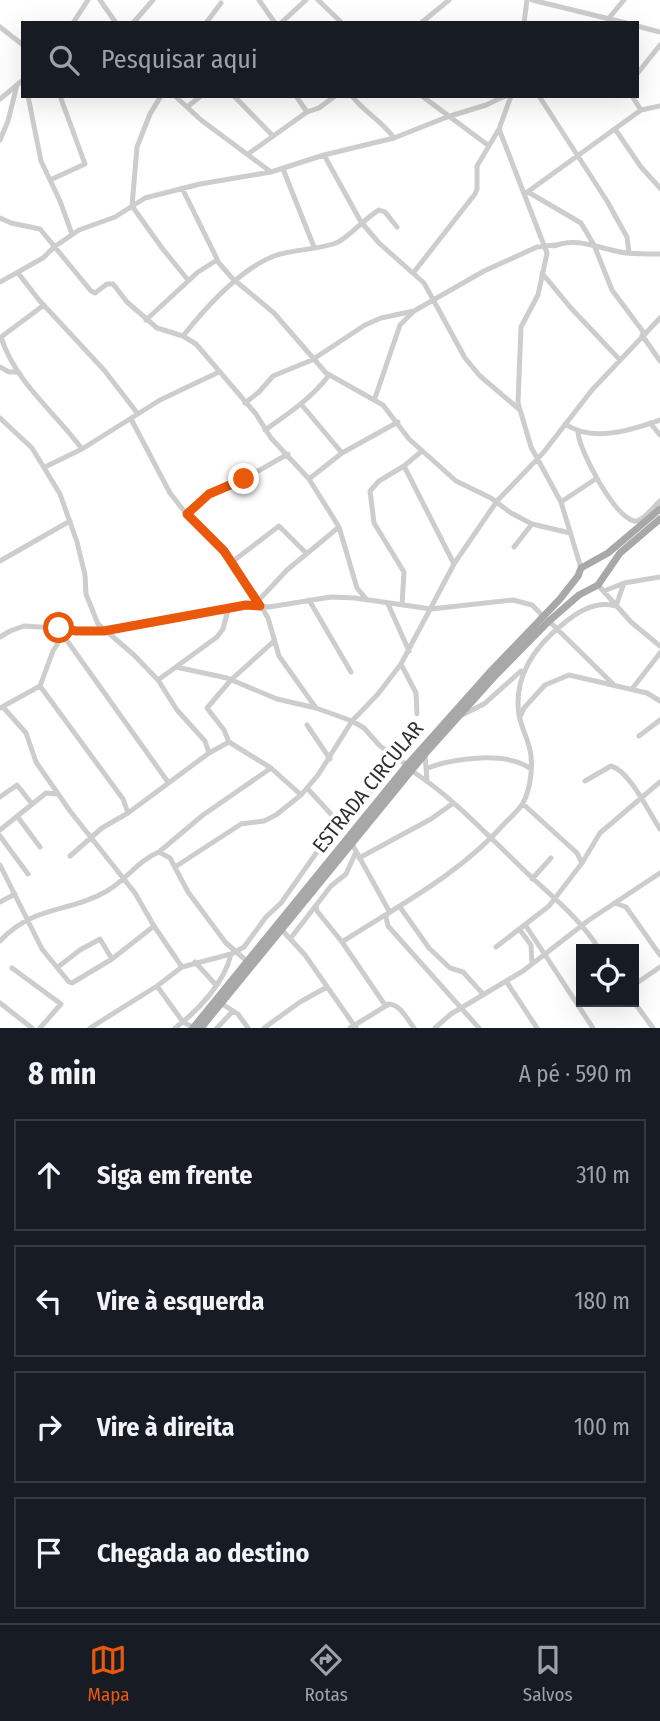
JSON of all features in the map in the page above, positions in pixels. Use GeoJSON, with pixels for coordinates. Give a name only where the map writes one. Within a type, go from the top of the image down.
{"type":"FeatureCollection","features":[{"type":"Feature","properties":{"kind":"main road"},"geometry":{"type":"LineString","coordinates":[[590,564],[600,570],[598,585],[582,585],[578,576],[581,568],[608,553],[660,509]]}},
{"type":"Feature","properties":{"kind":"main road","name":"ESTRADA CIRCULAR"},"geometry":{"type":"LineString","coordinates":[[193,1028],[489,673],[546,619],[598,585],[620,553],[660,519]]}},
{"type":"Feature","properties":{"kind":"main road","name":"ESTRADA CIRCULAR"},"geometry":{"type":"LineString","coordinates":[[201,1028],[352,844],[410,768],[514,657],[578,576]]}},
{"type":"Feature","properties":{"kind":"street"},"geometry":{"type":"LineString","coordinates":[[74,21],[88,0]]}},
{"type":"Feature","properties":{"kind":"street"},"geometry":{"type":"LineString","coordinates":[[100,0],[115,21]]}},
{"type":"Feature","properties":{"kind":"street"},"geometry":{"type":"LineString","coordinates":[[134,21],[153,0]]}},
{"type":"Feature","properties":{"kind":"street"},"geometry":{"type":"LineString","coordinates":[[259,0],[274,21]]}},
{"type":"Feature","properties":{"kind":"street"},"geometry":{"type":"LineString","coordinates":[[283,21],[306,0]]}},
{"type":"Feature","properties":{"kind":"street"},"geometry":{"type":"LineString","coordinates":[[318,0],[340,21]]}},
{"type":"Feature","properties":{"kind":"street"},"geometry":{"type":"LineString","coordinates":[[423,21],[449,0]]}},
{"type":"Feature","properties":{"kind":"street"},"geometry":{"type":"LineString","coordinates":[[525,21],[530,0],[619,21]]}},
{"type":"Feature","properties":{"kind":"street"},"geometry":{"type":"LineString","coordinates":[[609,18],[624,0]]}},
{"type":"Feature","properties":{"kind":"street"},"geometry":{"type":"LineString","coordinates":[[208,21],[221,4]]}},
{"type":"Feature","properties":{"kind":"street"},"geometry":{"type":"LineString","coordinates":[[0,27],[21,43]]}},
{"type":"Feature","properties":{"kind":"street"},"geometry":{"type":"LineString","coordinates":[[639,27],[660,32]]}},
{"type":"Feature","properties":{"kind":"street"},"geometry":{"type":"LineString","coordinates":[[639,71],[660,45]]}},
{"type":"Feature","properties":{"kind":"street"},"geometry":{"type":"LineString","coordinates":[[0,99],[21,82]]}},
{"type":"Feature","properties":{"kind":"street"},"geometry":{"type":"LineString","coordinates":[[0,140],[17,85]]}},
{"type":"Feature","properties":{"kind":"street"},"geometry":{"type":"LineString","coordinates":[[28,98],[41,161],[72,234]]}},
{"type":"Feature","properties":{"kind":"street"},"geometry":{"type":"LineString","coordinates":[[50,180],[85,164],[61,98]]}},
{"type":"Feature","properties":{"kind":"street"},"geometry":{"type":"LineString","coordinates":[[160,98],[150,114],[137,147],[132,205],[188,281]]}},
{"type":"Feature","properties":{"kind":"street"},"geometry":{"type":"LineString","coordinates":[[177,98],[271,172]]}},
{"type":"Feature","properties":{"kind":"street"},"geometry":{"type":"LineString","coordinates":[[187,107],[198,98]]}},
{"type":"Feature","properties":{"kind":"street"},"geometry":{"type":"LineString","coordinates":[[236,98],[273,136]]}},
{"type":"Feature","properties":{"kind":"street"},"geometry":{"type":"LineString","coordinates":[[297,98],[307,113]]}},
{"type":"Feature","properties":{"kind":"street"},"geometry":{"type":"LineString","coordinates":[[247,154],[332,98]]}},
{"type":"Feature","properties":{"kind":"street"},"geometry":{"type":"LineString","coordinates":[[354,98],[362,108],[380,120],[394,138]]}},
{"type":"Feature","properties":{"kind":"street"},"geometry":{"type":"LineString","coordinates":[[424,98],[489,146]]}},
{"type":"Feature","properties":{"kind":"street"},"geometry":{"type":"LineString","coordinates":[[483,98],[486,105]]}},
{"type":"Feature","properties":{"kind":"street"},"geometry":{"type":"LineString","coordinates":[[0,282],[43,258],[72,234],[93,223],[120,215],[145,198],[182,188],[271,172],[324,155],[394,138],[501,98]]}},
{"type":"Feature","properties":{"kind":"street"},"geometry":{"type":"LineString","coordinates":[[414,272],[475,194],[475,172],[499,130],[510,98]]}},
{"type":"Feature","properties":{"kind":"street"},"geometry":{"type":"LineString","coordinates":[[543,98],[619,221],[629,253]]}},
{"type":"Feature","properties":{"kind":"street"},"geometry":{"type":"LineString","coordinates":[[633,98],[641,110]]}},
{"type":"Feature","properties":{"kind":"street"},"geometry":{"type":"LineString","coordinates":[[527,193],[641,110],[660,106]]}},
{"type":"Feature","properties":{"kind":"street"},"geometry":{"type":"LineString","coordinates":[[615,129],[641,167],[660,188]]}},
{"type":"Feature","properties":{"kind":"street"},"geometry":{"type":"LineString","coordinates":[[499,130],[527,193],[531,216],[547,253]]}},
{"type":"Feature","properties":{"kind":"street"},"geometry":{"type":"LineString","coordinates":[[324,155],[361,222],[379,243],[424,283],[465,358],[480,376],[520,410]]}},
{"type":"Feature","properties":{"kind":"street"},"geometry":{"type":"LineString","coordinates":[[283,169],[314,247]]}},
{"type":"Feature","properties":{"kind":"street"},"geometry":{"type":"LineString","coordinates":[[182,188],[217,260],[236,281],[274,313],[329,375],[375,398],[410,439],[456,481],[497,501],[511,513],[532,524],[570,533]]}},
{"type":"Feature","properties":{"kind":"street"},"geometry":{"type":"LineString","coordinates":[[527,193],[581,223],[594,245],[612,290],[660,361]]}},
{"type":"Feature","properties":{"kind":"street"},"geometry":{"type":"LineString","coordinates":[[183,336],[204,311],[236,281],[274,256],[340,241],[361,222],[382,210],[397,227]]}},
{"type":"Feature","properties":{"kind":"street"},"geometry":{"type":"LineString","coordinates":[[0,218],[40,229],[92,291],[95,293],[107,284],[113,284],[146,320],[164,331],[183,336],[196,344],[256,414],[265,430],[309,479],[342,535],[357,588],[367,600]]}},
{"type":"Feature","properties":{"kind":"street"},"geometry":{"type":"LineString","coordinates":[[245,402],[259,392],[273,376],[313,360],[365,325],[414,310],[484,271],[543,245],[566,242],[629,253],[660,254]]}},
{"type":"Feature","properties":{"kind":"street"},"geometry":{"type":"LineString","coordinates":[[555,245],[547,253],[538,295],[521,327],[520,410],[537,460],[561,502],[581,568]]}},
{"type":"Feature","properties":{"kind":"street"},"geometry":{"type":"LineString","coordinates":[[146,320],[188,281],[217,260]]}},
{"type":"Feature","properties":{"kind":"street"},"geometry":{"type":"LineString","coordinates":[[542,273],[620,360]]}},
{"type":"Feature","properties":{"kind":"street"},"geometry":{"type":"LineString","coordinates":[[18,274],[92,355],[138,414]]}},
{"type":"Feature","properties":{"kind":"street"},"geometry":{"type":"LineString","coordinates":[[44,304],[1,337],[16,372],[82,449]]}},
{"type":"Feature","properties":{"kind":"street"},"geometry":{"type":"LineString","coordinates":[[375,398],[400,325],[414,310]]}},
{"type":"Feature","properties":{"kind":"street"},"geometry":{"type":"LineString","coordinates":[[175,867],[241,824],[264,821],[276,815],[307,788],[330,759],[352,721],[378,694],[401,664],[454,564],[497,501],[537,460],[592,390],[660,317]]}},
{"type":"Feature","properties":{"kind":"street"},"geometry":{"type":"LineString","coordinates":[[0,367],[16,372]]}},
{"type":"Feature","properties":{"kind":"street"},"geometry":{"type":"LineString","coordinates":[[45,467],[82,449],[189,384],[219,372]]}},
{"type":"Feature","properties":{"kind":"street"},"geometry":{"type":"LineString","coordinates":[[265,430],[320,388],[329,375]]}},
{"type":"Feature","properties":{"kind":"street"},"geometry":{"type":"LineString","coordinates":[[301,404],[342,453]]}},
{"type":"Feature","properties":{"kind":"street"},"geometry":{"type":"LineString","coordinates":[[0,419],[32,448],[61,494],[82,563],[86,594],[94,616],[104,631],[134,655],[158,680],[177,710],[205,741],[209,753]]}},
{"type":"Feature","properties":{"kind":"street"},"geometry":{"type":"LineString","coordinates":[[131,419],[170,493],[187,514],[211,536],[259,603],[268,618],[279,656],[316,708]]}},
{"type":"Feature","properties":{"kind":"street"},"geometry":{"type":"LineString","coordinates":[[565,424],[578,433],[618,432],[660,420]]}},
{"type":"Feature","properties":{"kind":"street"},"geometry":{"type":"LineString","coordinates":[[309,479],[342,453],[398,422]]}},
{"type":"Feature","properties":{"kind":"street"},"geometry":{"type":"LineString","coordinates":[[650,423],[660,435]]}},
{"type":"Feature","properties":{"kind":"street"},"geometry":{"type":"LineString","coordinates":[[578,433],[582,451],[597,478],[614,503],[634,521],[639,520],[660,501]]}},
{"type":"Feature","properties":{"kind":"street"},"geometry":{"type":"LineString","coordinates":[[402,606],[404,572],[374,523],[369,496],[371,489],[379,481],[422,451]]}},
{"type":"Feature","properties":{"kind":"street"},"geometry":{"type":"LineString","coordinates":[[187,514],[209,494],[244,479],[288,454]]}},
{"type":"Feature","properties":{"kind":"street"},"geometry":{"type":"LineString","coordinates":[[404,466],[454,564]]}},
{"type":"Feature","properties":{"kind":"street"},"geometry":{"type":"LineString","coordinates":[[561,502],[597,478]]}},
{"type":"Feature","properties":{"kind":"street"},"geometry":{"type":"LineString","coordinates":[[0,561],[70,521]]}},
{"type":"Feature","properties":{"kind":"street"},"geometry":{"type":"LineString","coordinates":[[514,547],[532,524]]}},
{"type":"Feature","properties":{"kind":"street"},"geometry":{"type":"LineString","coordinates":[[232,562],[281,526],[306,553]]}},
{"type":"Feature","properties":{"kind":"street"},"geometry":{"type":"LineString","coordinates":[[259,603],[306,553],[338,527]]}},
{"type":"Feature","properties":{"kind":"street"},"geometry":{"type":"LineString","coordinates":[[332,533],[342,535]]}},
{"type":"Feature","properties":{"kind":"street"},"geometry":{"type":"LineString","coordinates":[[598,585],[660,577]]}},
{"type":"Feature","properties":{"kind":"street"},"geometry":{"type":"LineString","coordinates":[[616,606],[624,583]]}},
{"type":"Feature","properties":{"kind":"street"},"geometry":{"type":"LineString","coordinates":[[598,585],[641,631],[660,646]]}},
{"type":"Feature","properties":{"kind":"street"},"geometry":{"type":"LineString","coordinates":[[355,598],[357,588]]}},
{"type":"Feature","properties":{"kind":"street"},"geometry":{"type":"LineString","coordinates":[[1,635],[24,626],[104,631],[259,603],[280,605],[309,600],[355,598],[431,608],[513,600],[532,605],[614,686]]}},
{"type":"Feature","properties":{"kind":"street"},"geometry":{"type":"LineString","coordinates":[[309,600],[351,672]]}},
{"type":"Feature","properties":{"kind":"street"},"geometry":{"type":"LineString","coordinates":[[388,604],[409,651]]}},
{"type":"Feature","properties":{"kind":"street"},"geometry":{"type":"LineString","coordinates":[[342,942],[446,875],[491,839],[523,804],[531,769],[529,746],[517,702],[522,673],[533,653],[556,629],[586,608],[608,604],[616,606]]}},
{"type":"Feature","properties":{"kind":"street"},"geometry":{"type":"LineString","coordinates":[[268,618],[280,605]]}},
{"type":"Feature","properties":{"kind":"street"},"geometry":{"type":"LineString","coordinates":[[158,680],[216,637],[223,629],[228,610]]}},
{"type":"Feature","properties":{"kind":"street"},"geometry":{"type":"LineString","coordinates":[[71,630],[63,635],[53,651],[40,686],[1,707],[26,733],[36,762],[91,839],[135,893],[183,967]]}},
{"type":"Feature","properties":{"kind":"street"},"geometry":{"type":"LineString","coordinates":[[63,635],[167,782]]}},
{"type":"Feature","properties":{"kind":"street"},"geometry":{"type":"LineString","coordinates":[[273,642],[207,706],[229,742],[271,768],[301,794]]}},
{"type":"Feature","properties":{"kind":"street"},"geometry":{"type":"LineString","coordinates":[[632,689],[660,653]]}},
{"type":"Feature","properties":{"kind":"street"},"geometry":{"type":"LineString","coordinates":[[514,657],[522,673]]}},
{"type":"Feature","properties":{"kind":"street"},"geometry":{"type":"LineString","coordinates":[[401,664],[415,693],[417,714]]}},
{"type":"Feature","properties":{"kind":"street"},"geometry":{"type":"LineString","coordinates":[[176,667],[231,680],[276,699],[316,708],[364,728],[380,746],[427,781],[491,839],[583,925],[596,944]]}},
{"type":"Feature","properties":{"kind":"street"},"geometry":{"type":"LineString","coordinates":[[459,716],[484,704],[522,673]]}},
{"type":"Feature","properties":{"kind":"street"},"geometry":{"type":"LineString","coordinates":[[520,718],[524,708],[545,685],[569,675],[647,693],[660,701]]}},
{"type":"Feature","properties":{"kind":"street"},"geometry":{"type":"LineString","coordinates":[[40,686],[123,799],[138,807]]}},
{"type":"Feature","properties":{"kind":"street"},"geometry":{"type":"LineString","coordinates":[[639,736],[660,720]]}},
{"type":"Feature","properties":{"kind":"street"},"geometry":{"type":"LineString","coordinates":[[307,726],[330,759]]}},
{"type":"Feature","properties":{"kind":"street"},"geometry":{"type":"LineString","coordinates":[[70,856],[102,828],[138,807],[167,782],[229,742]]}},
{"type":"Feature","properties":{"kind":"street"},"geometry":{"type":"LineString","coordinates":[[425,754],[427,781]]}},
{"type":"Feature","properties":{"kind":"street"},"geometry":{"type":"LineString","coordinates":[[428,768],[443,762],[493,758],[524,764],[531,769]]}},
{"type":"Feature","properties":{"kind":"street"},"geometry":{"type":"LineString","coordinates":[[90,1028],[183,967],[233,953],[244,947],[266,917],[281,903],[320,846],[399,759]]}},
{"type":"Feature","properties":{"kind":"street"},"geometry":{"type":"LineString","coordinates":[[585,781],[601,770],[614,766],[626,776],[660,829]]}},
{"type":"Feature","properties":{"kind":"street"},"geometry":{"type":"LineString","coordinates":[[0,941],[27,918],[92,899],[110,890],[203,815],[271,768]]}},
{"type":"Feature","properties":{"kind":"street"},"geometry":{"type":"LineString","coordinates":[[496,947],[523,928],[555,899],[600,833],[660,782]]}},
{"type":"Feature","properties":{"kind":"street"},"geometry":{"type":"LineString","coordinates":[[0,797],[17,785],[33,804]]}},
{"type":"Feature","properties":{"kind":"street"},"geometry":{"type":"LineString","coordinates":[[307,788],[341,825]]}},
{"type":"Feature","properties":{"kind":"street"},"geometry":{"type":"LineString","coordinates":[[0,830],[47,793],[54,792],[60,796]]}},
{"type":"Feature","properties":{"kind":"street"},"geometry":{"type":"LineString","coordinates":[[123,799],[128,813]]}},
{"type":"Feature","properties":{"kind":"street"},"geometry":{"type":"LineString","coordinates":[[290,939],[331,886],[346,874],[358,855],[431,819],[452,804]]}},
{"type":"Feature","properties":{"kind":"street"},"geometry":{"type":"LineString","coordinates":[[523,804],[577,853],[582,863]]}},
{"type":"Feature","properties":{"kind":"street"},"geometry":{"type":"LineString","coordinates":[[17,816],[40,847]]}},
{"type":"Feature","properties":{"kind":"street"},"geometry":{"type":"LineString","coordinates":[[1,840],[28,874]]}},
{"type":"Feature","properties":{"kind":"street"},"geometry":{"type":"LineString","coordinates":[[352,844],[389,911]]}},
{"type":"Feature","properties":{"kind":"street"},"geometry":{"type":"LineString","coordinates":[[159,852],[165,854],[175,867],[197,905],[233,953],[248,962]]}},
{"type":"Feature","properties":{"kind":"street"},"geometry":{"type":"LineString","coordinates":[[577,853],[588,852]]}},
{"type":"Feature","properties":{"kind":"street"},"geometry":{"type":"LineString","coordinates":[[532,879],[551,858]]}},
{"type":"Feature","properties":{"kind":"street"},"geometry":{"type":"LineString","coordinates":[[0,866],[42,949],[72,983],[112,959],[154,926]]}},
{"type":"Feature","properties":{"kind":"street"},"geometry":{"type":"LineString","coordinates":[[435,1028],[461,1008],[545,956],[564,938],[660,873]]}},
{"type":"Feature","properties":{"kind":"street"},"geometry":{"type":"LineString","coordinates":[[0,902],[15,894]]}},
{"type":"Feature","properties":{"kind":"street"},"geometry":{"type":"LineString","coordinates":[[626,907],[627,895]]}},
{"type":"Feature","properties":{"kind":"street"},"geometry":{"type":"LineString","coordinates":[[615,903],[626,907],[660,955]]}},
{"type":"Feature","properties":{"kind":"street"},"geometry":{"type":"LineString","coordinates":[[400,907],[429,948],[450,968],[463,972],[483,994]]}},
{"type":"Feature","properties":{"kind":"street"},"geometry":{"type":"LineString","coordinates":[[315,909],[342,942],[384,1005]]}},
{"type":"Feature","properties":{"kind":"street"},"geometry":{"type":"LineString","coordinates":[[389,911],[386,917],[388,926],[479,1028]]}},
{"type":"Feature","properties":{"kind":"street"},"geometry":{"type":"LineString","coordinates":[[523,928],[593,1028]]}},
{"type":"Feature","properties":{"kind":"street"},"geometry":{"type":"LineString","coordinates":[[523,928],[531,945],[532,964]]}},
{"type":"Feature","properties":{"kind":"street"},"geometry":{"type":"LineString","coordinates":[[282,930],[305,956],[354,1027],[384,1005],[395,1004],[414,1028]]}},
{"type":"Feature","properties":{"kind":"street"},"geometry":{"type":"LineString","coordinates":[[58,967],[100,939],[112,959]]}},
{"type":"Feature","properties":{"kind":"street"},"geometry":{"type":"LineString","coordinates":[[416,958],[429,948]]}},
{"type":"Feature","properties":{"kind":"street"},"geometry":{"type":"LineString","coordinates":[[178,1026],[216,985],[226,971],[233,953]]}},
{"type":"Feature","properties":{"kind":"street"},"geometry":{"type":"LineString","coordinates":[[195,962],[216,985]]}},
{"type":"Feature","properties":{"kind":"street"},"geometry":{"type":"LineString","coordinates":[[639,982],[660,967]]}},
{"type":"Feature","properties":{"kind":"street"},"geometry":{"type":"LineString","coordinates":[[12,968],[61,1004],[40,1028]]}},
{"type":"Feature","properties":{"kind":"street"},"geometry":{"type":"LineString","coordinates":[[506,981],[537,1028]]}},
{"type":"Feature","properties":{"kind":"street"},"geometry":{"type":"LineString","coordinates":[[157,986],[178,1026]]}},
{"type":"Feature","properties":{"kind":"street"},"geometry":{"type":"LineString","coordinates":[[264,1028],[300,1002],[327,987]]}},
{"type":"Feature","properties":{"kind":"street"},"geometry":{"type":"LineString","coordinates":[[0,1003],[32,1028]]}},
{"type":"Feature","properties":{"kind":"street"},"geometry":{"type":"LineString","coordinates":[[222,1004],[233,1011],[248,1028]]}},
{"type":"Feature","properties":{"kind":"street"},"geometry":{"type":"LineString","coordinates":[[638,1007],[653,1028]]}},
{"type":"Feature","properties":{"kind":"street"},"geometry":{"type":"LineString","coordinates":[[217,1028],[233,1011]]}},
{"type":"Feature","properties":{"kind":"street"},"geometry":{"type":"LineString","coordinates":[[178,1026],[193,1028]]}},
{"type":"Feature","properties":{"kind":"route"},"geometry":{"type":"LineString","coordinates":[[59,628],[104,631],[246,605],[260,606],[224,551],[187,514],[209,494],[244,479]]}}]}
